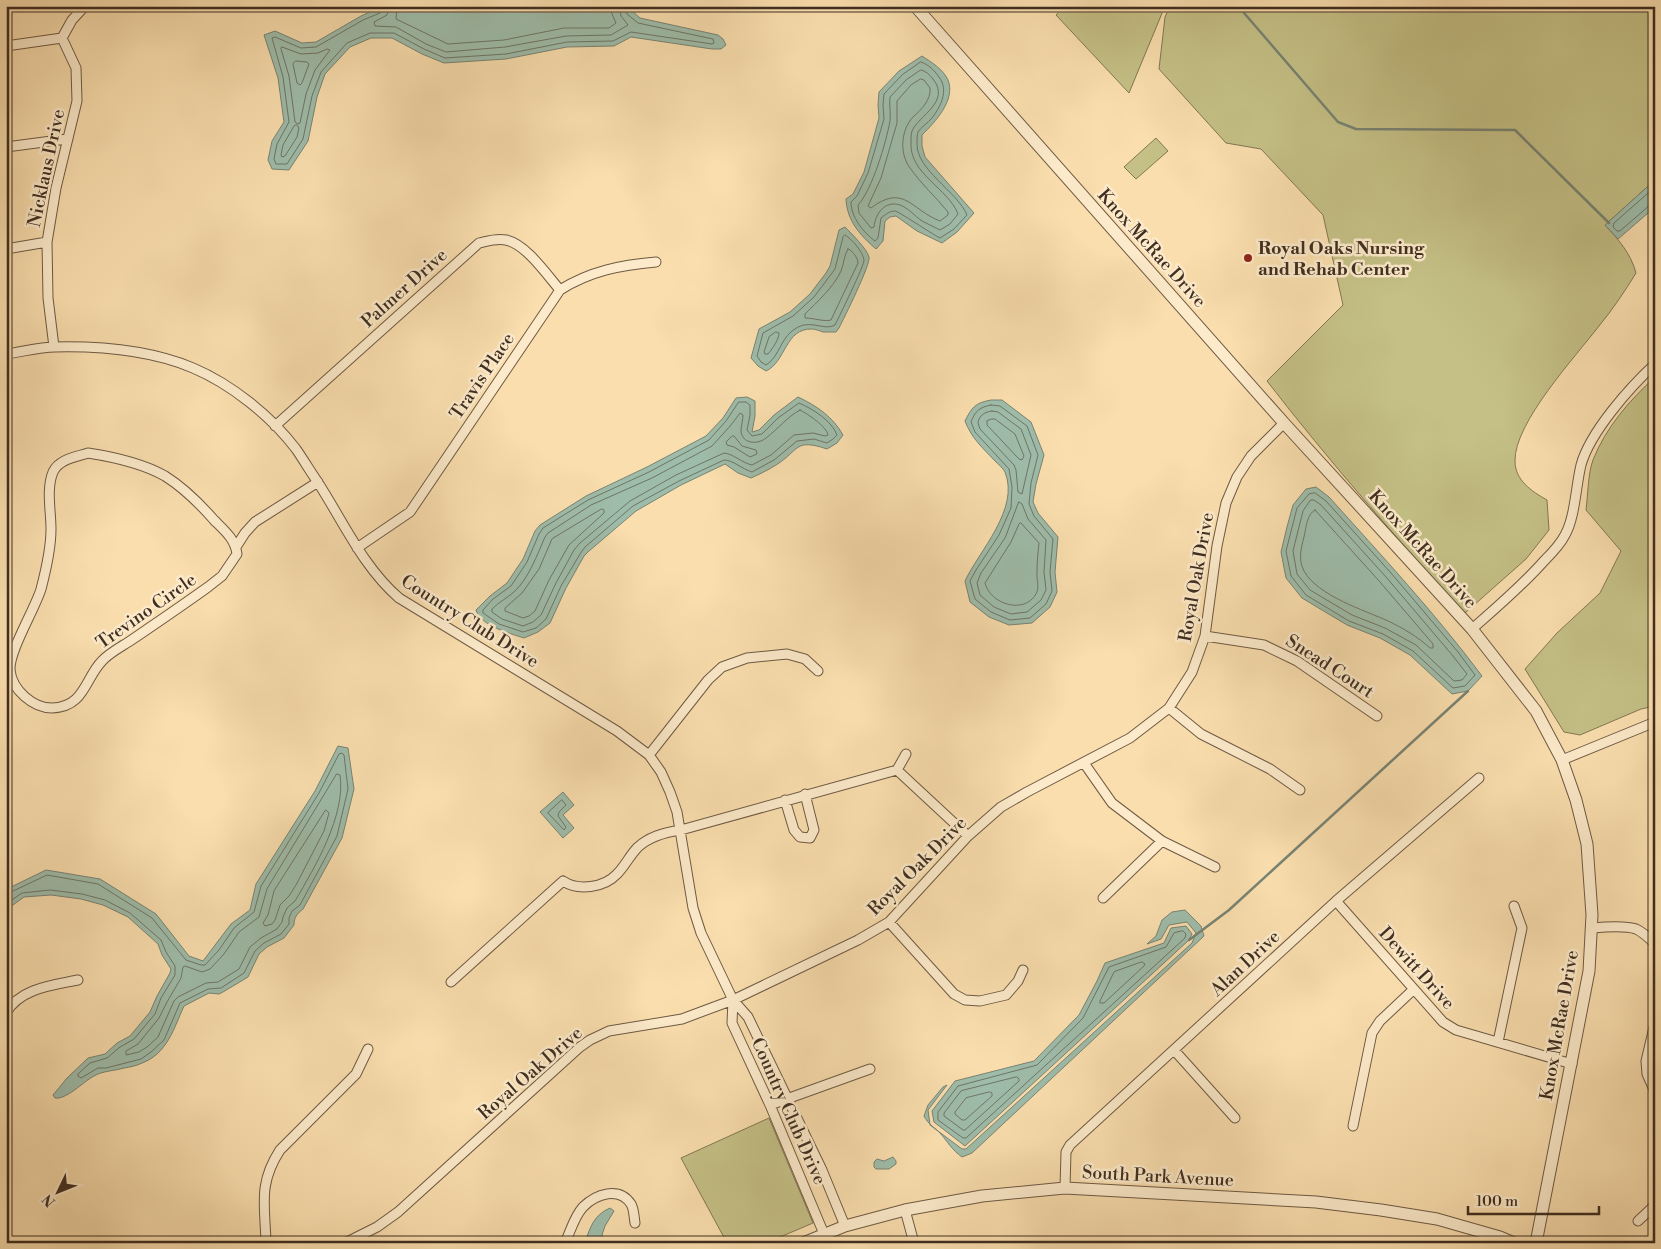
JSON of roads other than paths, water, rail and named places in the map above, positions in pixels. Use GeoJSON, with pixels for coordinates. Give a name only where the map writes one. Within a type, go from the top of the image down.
{"type":"FeatureCollection","features":[{"type":"Feature","properties":{"kind":"street"},"geometry":{"type":"LineString","coordinates":[[6,46],[62,38],[72,20],[85,6]]}},
{"type":"Feature","properties":{"kind":"street","name":"Knox McRae Drive"},"geometry":{"type":"LineString","coordinates":[[915,6],[1284,423],[1472,629],[1536,710],[1562,760],[1576,800],[1587,844],[1592,915],[1590,971],[1536,1243]]}},
{"type":"Feature","properties":{"kind":"street","name":"Nicklaus Drive"},"geometry":{"type":"LineString","coordinates":[[54,347],[48,298],[47,242],[56,188],[77,101],[76,68],[62,38]]}},
{"type":"Feature","properties":{"kind":"street"},"geometry":{"type":"LineString","coordinates":[[6,147],[67,139]]}},
{"type":"Feature","properties":{"kind":"street","name":"Palmer Drive"},"geometry":{"type":"LineString","coordinates":[[275,426],[479,244],[493,239],[506,240],[517,244],[560,290]]}},
{"type":"Feature","properties":{"kind":"street"},"geometry":{"type":"LineString","coordinates":[[6,249],[47,242]]}},
{"type":"Feature","properties":{"kind":"street","name":"Travis Place"},"geometry":{"type":"LineString","coordinates":[[357,548],[410,512],[560,290],[574,281],[614,267],[656,262]]}},
{"type":"Feature","properties":{"kind":"street","name":"Country Club Drive"},"geometry":{"type":"LineString","coordinates":[[6,354],[54,347],[120,349],[169,360],[193,368],[215,379],[249,402],[296,449],[357,548],[386,587],[400,598],[617,731],[649,755],[661,772],[670,792],[681,830],[693,908],[701,933],[733,1000],[748,1017],[788,1098],[822,1170],[845,1226]]}},
{"type":"Feature","properties":{"kind":"street"},"geometry":{"type":"LineString","coordinates":[[1472,629],[1525,583],[1565,536],[1570,523],[1582,462],[1593,439],[1616,406],[1655,364]]}},
{"type":"Feature","properties":{"kind":"street","name":"Royal Oak Drive"},"geometry":{"type":"LineString","coordinates":[[345,1243],[377,1227],[398,1212],[590,1040],[609,1031],[682,1019],[733,1000],[858,940],[889,922],[968,836],[1001,808],[1027,792],[1130,738],[1169,708],[1192,672],[1205,636],[1216,546],[1226,503],[1237,477],[1251,456],[1284,423]]}},
{"type":"Feature","properties":{"kind":"street","name":"Trevino Circle"},"geometry":{"type":"LineString","coordinates":[[236,547],[232,538],[201,505],[190,494],[165,476],[132,462],[111,456],[88,453],[70,458],[58,465],[53,473],[50,487],[52,531],[41,589],[15,651],[10,669],[12,679],[24,696],[32,703],[42,707],[61,707],[73,701],[83,691],[102,661],[208,588],[222,576],[237,554],[236,547],[255,522],[318,482]]}},
{"type":"Feature","properties":{"kind":"street","name":"Snead Court"},"geometry":{"type":"LineString","coordinates":[[1205,636],[1264,645],[1297,660],[1377,716]]}},
{"type":"Feature","properties":{"kind":"street"},"geometry":{"type":"LineString","coordinates":[[649,755],[708,680],[722,667],[748,658],[787,654],[805,659],[818,671]]}},
{"type":"Feature","properties":{"kind":"street"},"geometry":{"type":"LineString","coordinates":[[1169,708],[1201,734],[1270,769],[1300,790]]}},
{"type":"Feature","properties":{"kind":"street"},"geometry":{"type":"LineString","coordinates":[[1562,760],[1655,722]]}},
{"type":"Feature","properties":{"kind":"street"},"geometry":{"type":"LineString","coordinates":[[451,982],[563,881],[591,887],[609,881],[644,842],[664,833],[681,830],[897,770],[906,754]]}},
{"type":"Feature","properties":{"kind":"street"},"geometry":{"type":"LineString","coordinates":[[1084,763],[1112,803],[1162,841],[1216,867]]}},
{"type":"Feature","properties":{"kind":"street"},"geometry":{"type":"LineString","coordinates":[[897,770],[968,836]]}},
{"type":"Feature","properties":{"kind":"street","name":"Alan Drive"},"geometry":{"type":"LineString","coordinates":[[1065,1188],[1066,1152],[1068,1148],[1336,901],[1479,778]]}},
{"type":"Feature","properties":{"kind":"street"},"geometry":{"type":"LineString","coordinates":[[785,800],[794,830],[800,837],[810,838],[814,830],[805,794]]}},
{"type":"Feature","properties":{"kind":"street"},"geometry":{"type":"LineString","coordinates":[[1103,898],[1162,841]]}},
{"type":"Feature","properties":{"kind":"street","name":"Dewitt Drive"},"geometry":{"type":"LineString","coordinates":[[1336,901],[1443,1022],[1456,1030],[1572,1064]]}},
{"type":"Feature","properties":{"kind":"street"},"geometry":{"type":"LineString","coordinates":[[1498,1042],[1522,928],[1514,906]]}},
{"type":"Feature","properties":{"kind":"street"},"geometry":{"type":"LineString","coordinates":[[889,922],[954,994],[965,1000],[980,1001],[1006,995],[1018,981],[1023,970]]}},
{"type":"Feature","properties":{"kind":"street"},"geometry":{"type":"LineString","coordinates":[[1591,928],[1636,929],[1655,944]]}},
{"type":"Feature","properties":{"kind":"street"},"geometry":{"type":"LineString","coordinates":[[6,1013],[14,1003],[37,989],[78,980]]}},
{"type":"Feature","properties":{"kind":"street"},"geometry":{"type":"LineString","coordinates":[[1353,1126],[1372,1033],[1380,1021],[1414,989]]}},
{"type":"Feature","properties":{"kind":"street","name":"Country Club Drive"},"geometry":{"type":"LineString","coordinates":[[733,1000],[732,1023],[770,1105],[824,1234]]}},
{"type":"Feature","properties":{"kind":"street"},"geometry":{"type":"LineString","coordinates":[[1655,1023],[1646,1074],[1655,1092]]}},
{"type":"Feature","properties":{"kind":"street"},"geometry":{"type":"LineString","coordinates":[[266,1243],[264,1187],[271,1163],[280,1150],[356,1074],[368,1049]]}},
{"type":"Feature","properties":{"kind":"street"},"geometry":{"type":"LineString","coordinates":[[1174,1050],[1235,1118]]}},
{"type":"Feature","properties":{"kind":"street"},"geometry":{"type":"LineString","coordinates":[[770,1105],[870,1069]]}},
{"type":"Feature","properties":{"kind":"street","name":"South Park Avenue"},"geometry":{"type":"LineString","coordinates":[[803,1243],[845,1226],[905,1210],[982,1196],[1065,1188],[1316,1202],[1437,1219],[1500,1237],[1514,1243]]}},
{"type":"Feature","properties":{"kind":"street"},"geometry":{"type":"LineString","coordinates":[[566,1243],[574,1220],[584,1206],[605,1194],[614,1192],[624,1196],[632,1206],[635,1223]]}},
{"type":"Feature","properties":{"kind":"street"},"geometry":{"type":"LineString","coordinates":[[1638,1221],[1655,1205]]}},
{"type":"Feature","properties":{"kind":"street"},"geometry":{"type":"LineString","coordinates":[[905,1210],[914,1243]]}},
{"type":"Feature","properties":{"kind":"water"},"geometry":{"type":"Polygon","coordinates":[[[383,6],[629,6],[640,18],[718,35],[726,45],[721,49],[712,49],[631,37],[614,46],[567,47],[506,59],[444,63],[392,38],[371,38],[350,47],[325,74],[317,97],[308,141],[289,170],[272,169],[268,160],[272,141],[284,122],[278,78],[264,35],[275,31],[302,43],[316,42],[361,16],[383,6]]]}},
{"type":"Feature","properties":{"kind":"water"},"geometry":{"type":"Polygon","coordinates":[[[922,56],[943,72],[950,88],[947,103],[943,110],[922,135],[925,157],[974,213],[957,232],[942,243],[917,231],[896,216],[890,217],[885,221],[883,241],[876,249],[855,227],[849,214],[846,199],[853,194],[864,172],[879,118],[879,92],[899,71],[922,56]]]}},
{"type":"Feature","properties":{"kind":"water"},"geometry":{"type":"Polygon","coordinates":[[[1655,180],[1655,207],[1618,239],[1605,225],[1655,180]]]}},
{"type":"Feature","properties":{"kind":"water"},"geometry":{"type":"Polygon","coordinates":[[[845,227],[869,257],[862,280],[839,328],[836,332],[823,332],[812,329],[803,330],[796,334],[773,367],[766,371],[751,358],[759,329],[790,312],[810,294],[830,266],[839,230],[845,227]]]}},
{"type":"Feature","properties":{"kind":"water"},"geometry":{"type":"Polygon","coordinates":[[[747,397],[755,401],[752,432],[759,430],[774,415],[798,397],[824,413],[843,435],[837,443],[827,449],[808,445],[798,447],[784,460],[751,478],[738,473],[725,464],[681,485],[636,511],[584,556],[566,588],[550,623],[538,632],[524,638],[489,625],[479,616],[476,610],[507,583],[523,559],[535,531],[540,525],[586,496],[706,436],[723,418],[736,398],[747,397]]]}},
{"type":"Feature","properties":{"kind":"water"},"geometry":{"type":"Polygon","coordinates":[[[991,400],[1002,400],[1031,422],[1044,455],[1033,502],[1038,513],[1058,537],[1055,572],[1057,592],[1050,607],[1032,623],[1009,625],[989,617],[970,602],[965,581],[996,529],[1003,515],[1007,500],[1008,486],[1005,472],[978,442],[965,421],[975,406],[991,400]]]}},
{"type":"Feature","properties":{"kind":"water"},"geometry":{"type":"Polygon","coordinates":[[[1316,487],[1329,497],[1407,585],[1482,676],[1468,691],[1452,694],[1410,655],[1380,638],[1347,625],[1302,598],[1286,578],[1281,552],[1293,505],[1306,489],[1316,487]]]}},
{"type":"Feature","properties":{"kind":"water"},"geometry":{"type":"Polygon","coordinates":[[[338,746],[348,748],[354,789],[342,838],[303,909],[296,916],[294,925],[284,938],[267,947],[259,954],[248,977],[219,994],[209,993],[184,1006],[169,1039],[164,1047],[151,1059],[135,1066],[97,1074],[69,1094],[55,1098],[53,1095],[67,1078],[88,1058],[105,1054],[117,1043],[130,1036],[150,1012],[171,969],[162,955],[158,944],[128,917],[103,905],[81,899],[51,895],[24,897],[6,910],[6,887],[9,888],[46,870],[100,879],[156,914],[189,956],[203,961],[231,924],[250,910],[256,884],[315,791],[338,746]]]}},
{"type":"Feature","properties":{"kind":"water"},"geometry":{"type":"Polygon","coordinates":[[[563,792],[574,805],[563,815],[574,828],[563,838],[540,812],[563,792]]]}},
{"type":"Feature","properties":{"kind":"water"},"geometry":{"type":"Polygon","coordinates":[[[1185,910],[1201,926],[1204,936],[972,1153],[962,1157],[937,1130],[962,1149],[966,1149],[1192,943],[1196,933],[1187,922],[1169,925],[1161,939],[1147,944],[1156,936],[1162,920],[1172,912],[1185,910]]]}},
{"type":"Feature","properties":{"kind":"water"},"geometry":{"type":"Polygon","coordinates":[[[1186,926],[1192,934],[1189,940],[965,1146],[934,1122],[932,1111],[955,1081],[1034,1061],[1079,1015],[1105,963],[1164,943],[1171,928],[1186,926]]]}},
{"type":"Feature","properties":{"kind":"water"},"geometry":{"type":"Polygon","coordinates":[[[947,1085],[928,1110],[930,1124],[924,1116],[928,1105],[943,1087],[947,1085]]]}},
{"type":"Feature","properties":{"kind":"water"},"geometry":{"type":"Polygon","coordinates":[[[893,1157],[896,1164],[889,1169],[876,1169],[874,1167],[874,1162],[877,1159],[884,1161],[893,1157]]]}},
{"type":"Feature","properties":{"kind":"water"},"geometry":{"type":"Polygon","coordinates":[[[610,1208],[614,1211],[602,1235],[606,1243],[585,1243],[593,1222],[600,1214],[610,1208]]]}},
{"type":"Feature","properties":{"kind":"waterway"},"geometry":{"type":"LineString","coordinates":[[1238,6],[1338,122],[1356,129],[1515,130],[1609,223]]}},
{"type":"Feature","properties":{"kind":"waterway"},"geometry":{"type":"LineString","coordinates":[[1189,940],[1229,910],[1468,691]]}},
{"type":"Feature","properties":{"kind":"place","name":"Royal Oaks Nursing and Rehab Center"},"geometry":{"type":"Point","coordinates":[1248,258]}}]}
